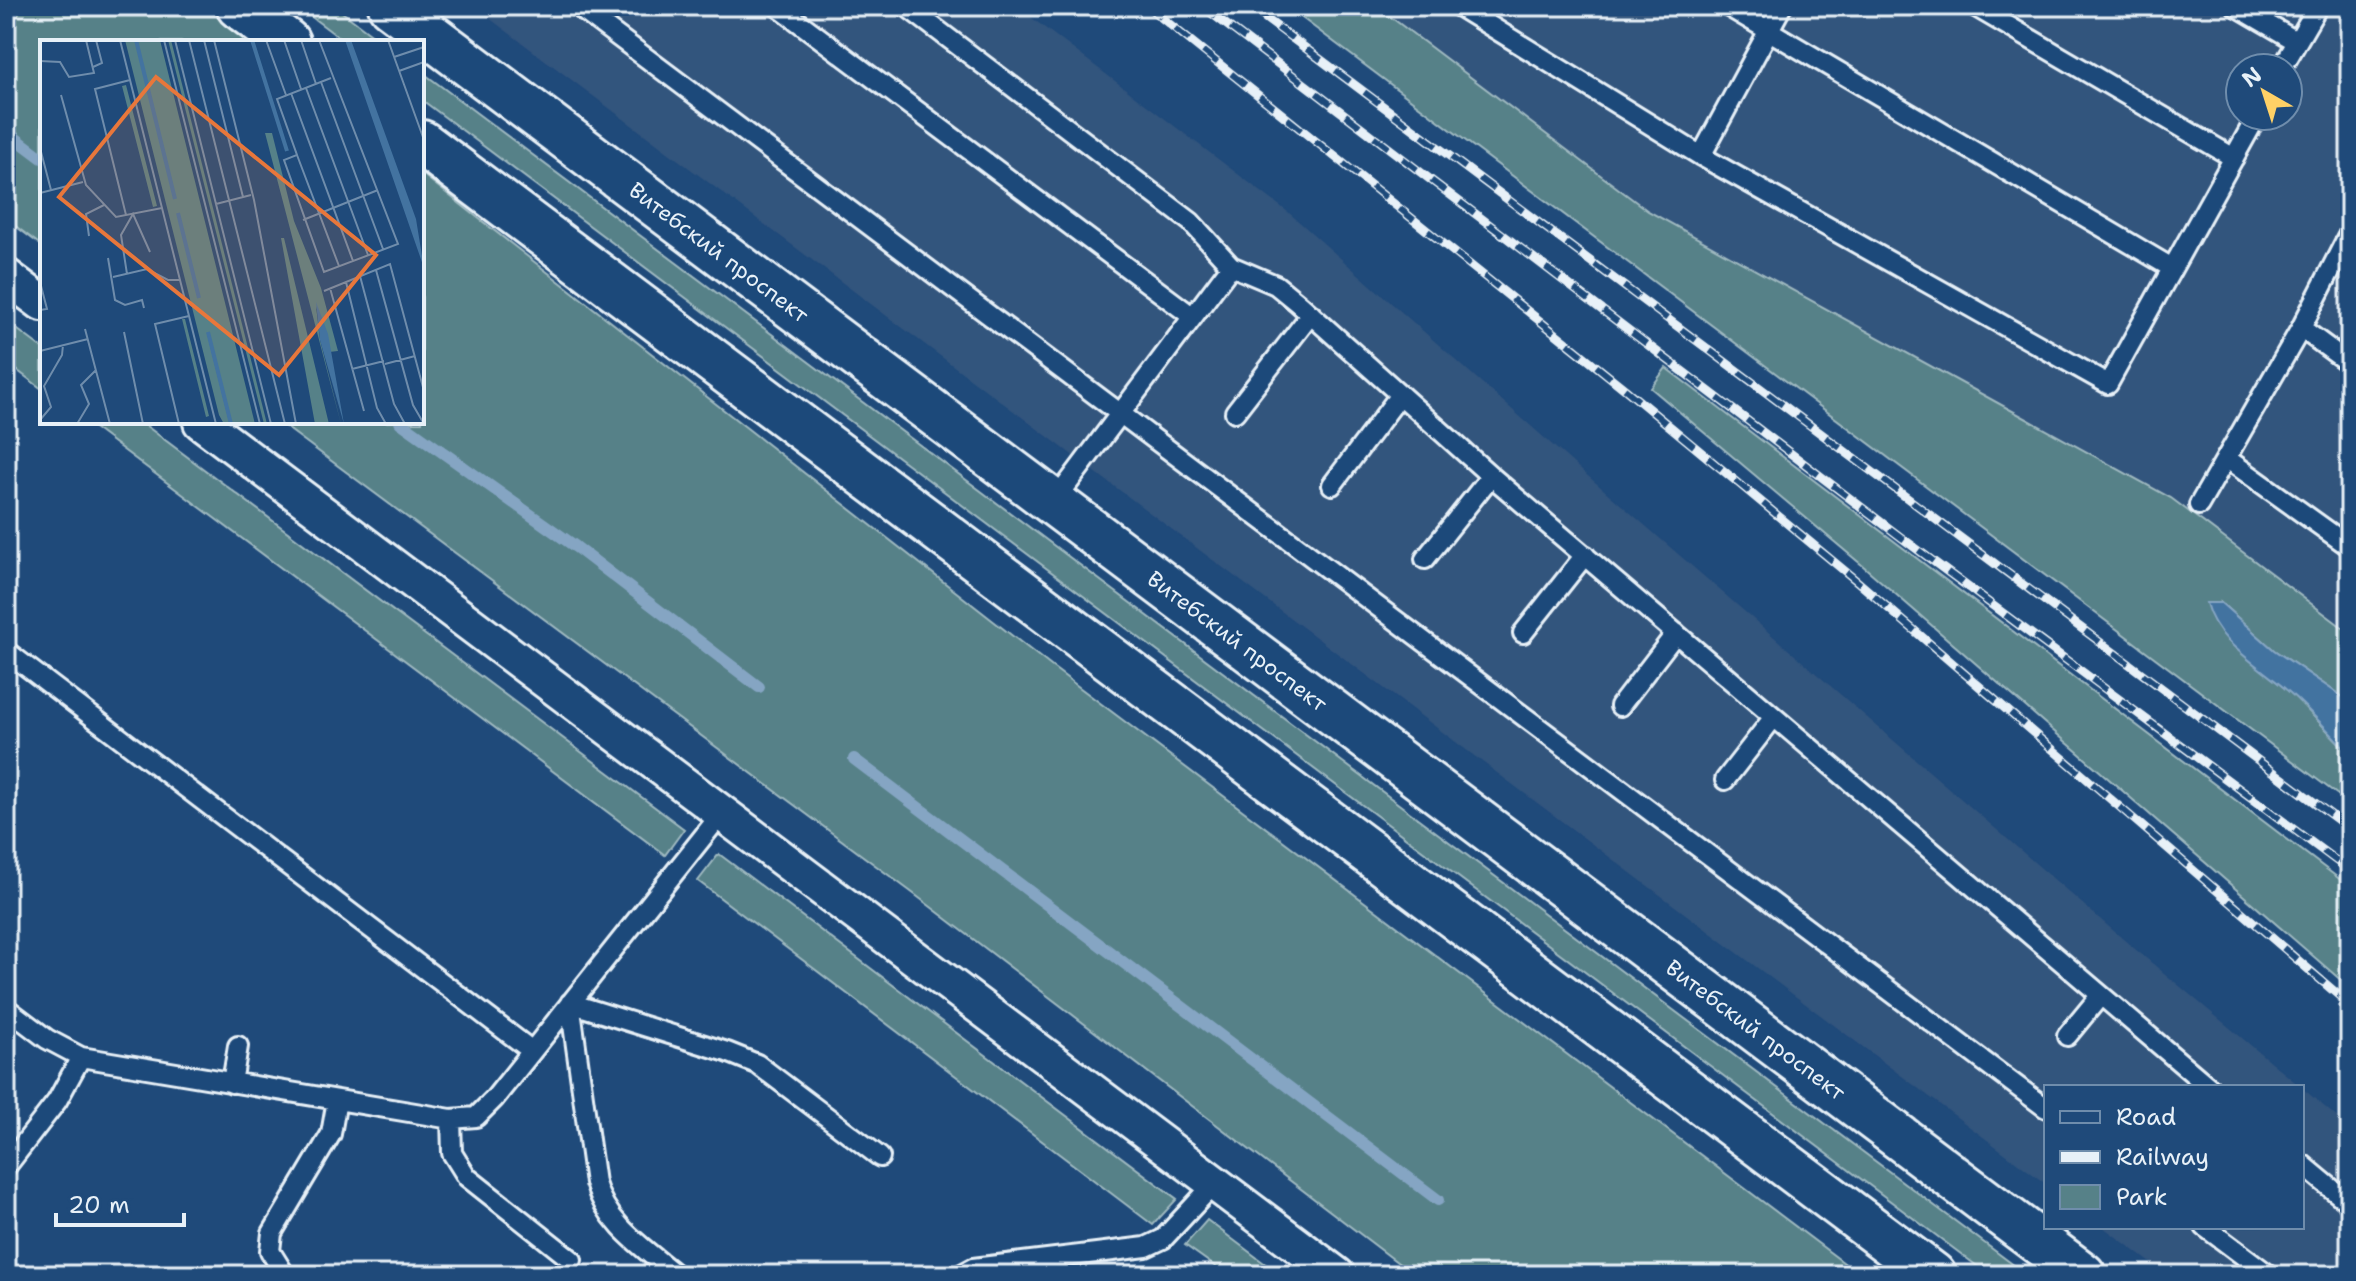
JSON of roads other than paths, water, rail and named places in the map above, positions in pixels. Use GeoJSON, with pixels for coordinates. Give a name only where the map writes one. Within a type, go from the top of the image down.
{"type":"FeatureCollection","features":[{"type":"Feature","properties":{"kind":"main road"},"geometry":{"type":"LineString","coordinates":[[239,6],[284,40]]}},
{"type":"Feature","properties":{"kind":"main road","name":"Витебский проспект"},"geometry":{"type":"LineString","coordinates":[[391,6],[2083,1275]]}},
{"type":"Feature","properties":{"kind":"main road"},"geometry":{"type":"LineString","coordinates":[[424,144],[1933,1275]]}},
{"type":"Feature","properties":{"kind":"street"},"geometry":{"type":"LineString","coordinates":[[6,276],[40,302]]}},
{"type":"Feature","properties":{"kind":"street"},"geometry":{"type":"LineString","coordinates":[[204,424],[1337,1275]]}},
{"type":"Feature","properties":{"kind":"lane"},"geometry":{"type":"LineString","coordinates":[[577,6],[2044,1107]]}},
{"type":"Feature","properties":{"kind":"lane"},"geometry":{"type":"LineString","coordinates":[[777,6],[1193,317]]}},
{"type":"Feature","properties":{"kind":"lane"},"geometry":{"type":"LineString","coordinates":[[906,6],[1191,222],[1231,266],[1276,285],[1311,314],[1491,476],[2207,1085]]}},
{"type":"Feature","properties":{"kind":"lane"},"geometry":{"type":"LineString","coordinates":[[1458,6],[1701,156],[2108,384],[2248,132]]}},
{"type":"Feature","properties":{"kind":"lane"},"geometry":{"type":"LineString","coordinates":[[1727,6],[2172,268]]}},
{"type":"Feature","properties":{"kind":"lane"},"geometry":{"type":"LineString","coordinates":[[1701,156],[1782,6]]}},
{"type":"Feature","properties":{"kind":"lane"},"geometry":{"type":"LineString","coordinates":[[1974,6],[2234,158]]}},
{"type":"Feature","properties":{"kind":"lane"},"geometry":{"type":"LineString","coordinates":[[2236,6],[2296,41]]}},
{"type":"Feature","properties":{"kind":"lane"},"geometry":{"type":"LineString","coordinates":[[2290,52],[2318,6]]}},
{"type":"Feature","properties":{"kind":"lane"},"geometry":{"type":"LineString","coordinates":[[2199,505],[2301,328],[2350,232]]}},
{"type":"Feature","properties":{"kind":"lane"},"geometry":{"type":"LineString","coordinates":[[1054,502],[1231,266]]}},
{"type":"Feature","properties":{"kind":"lane"},"geometry":{"type":"LineString","coordinates":[[1235,412],[1311,314]]}},
{"type":"Feature","properties":{"kind":"lane"},"geometry":{"type":"LineString","coordinates":[[2301,328],[2350,364]]}},
{"type":"Feature","properties":{"kind":"lane"},"geometry":{"type":"LineString","coordinates":[[1332,485],[1400,395]]}},
{"type":"Feature","properties":{"kind":"lane"},"geometry":{"type":"LineString","coordinates":[[2226,458],[2350,547]]}},
{"type":"Feature","properties":{"kind":"lane"},"geometry":{"type":"LineString","coordinates":[[1425,559],[1491,476]]}},
{"type":"Feature","properties":{"kind":"lane"},"geometry":{"type":"LineString","coordinates":[[1523,633],[1585,555]]}},
{"type":"Feature","properties":{"kind":"lane"},"geometry":{"type":"LineString","coordinates":[[1620,706],[1676,633]]}},
{"type":"Feature","properties":{"kind":"lane"},"geometry":{"type":"LineString","coordinates":[[6,651],[532,1051]]}},
{"type":"Feature","properties":{"kind":"lane"},"geometry":{"type":"LineString","coordinates":[[1725,780],[1774,717]]}},
{"type":"Feature","properties":{"kind":"lane"},"geometry":{"type":"LineString","coordinates":[[6,1008],[47,1039],[81,1057],[451,1119],[476,1117],[722,813]]}},
{"type":"Feature","properties":{"kind":"lane"},"geometry":{"type":"LineString","coordinates":[[2067,1036],[2100,996]]}},
{"type":"Feature","properties":{"kind":"lane"},"geometry":{"type":"LineString","coordinates":[[570,1003],[757,1064],[880,1157]]}},
{"type":"Feature","properties":{"kind":"lane"},"geometry":{"type":"LineString","coordinates":[[570,1003],[595,1183],[601,1203],[616,1224],[676,1275]]}},
{"type":"Feature","properties":{"kind":"lane"},"geometry":{"type":"LineString","coordinates":[[232,1083],[238,1046]]}},
{"type":"Feature","properties":{"kind":"lane"},"geometry":{"type":"LineString","coordinates":[[6,1167],[57,1101],[81,1057]]}},
{"type":"Feature","properties":{"kind":"lane"},"geometry":{"type":"LineString","coordinates":[[285,1275],[270,1251],[272,1233],[331,1134],[337,1100]]}},
{"type":"Feature","properties":{"kind":"lane"},"geometry":{"type":"LineString","coordinates":[[451,1119],[452,1153],[467,1177],[572,1260]]}},
{"type":"Feature","properties":{"kind":"lane"},"geometry":{"type":"LineString","coordinates":[[2304,1166],[2350,1204]]}},
{"type":"Feature","properties":{"kind":"lane"},"geometry":{"type":"LineString","coordinates":[[960,1275],[973,1268],[1146,1247],[1163,1239],[1215,1183]]}},
{"type":"Feature","properties":{"kind":"lane"},"geometry":{"type":"LineString","coordinates":[[2208,1229],[2269,1275]]}},
{"type":"Feature","properties":{"kind":"waterway"},"geometry":{"type":"LineString","coordinates":[[6,131],[40,156]]}},
{"type":"Feature","properties":{"kind":"waterway"},"geometry":{"type":"LineString","coordinates":[[403,424],[576,547],[759,687]]}},
{"type":"Feature","properties":{"kind":"waterway"},"geometry":{"type":"LineString","coordinates":[[854,759],[1438,1200]]}},
{"type":"Feature","properties":{"kind":"railway"},"geometry":{"type":"LineString","coordinates":[[1147,6],[1626,390],[1858,582],[2350,1005]]}},
{"type":"Feature","properties":{"kind":"railway"},"geometry":{"type":"LineString","coordinates":[[1202,6],[1902,538],[2350,871]]}},
{"type":"Feature","properties":{"kind":"railway"},"geometry":{"type":"LineString","coordinates":[[1249,6],[2350,829]]}}]}
